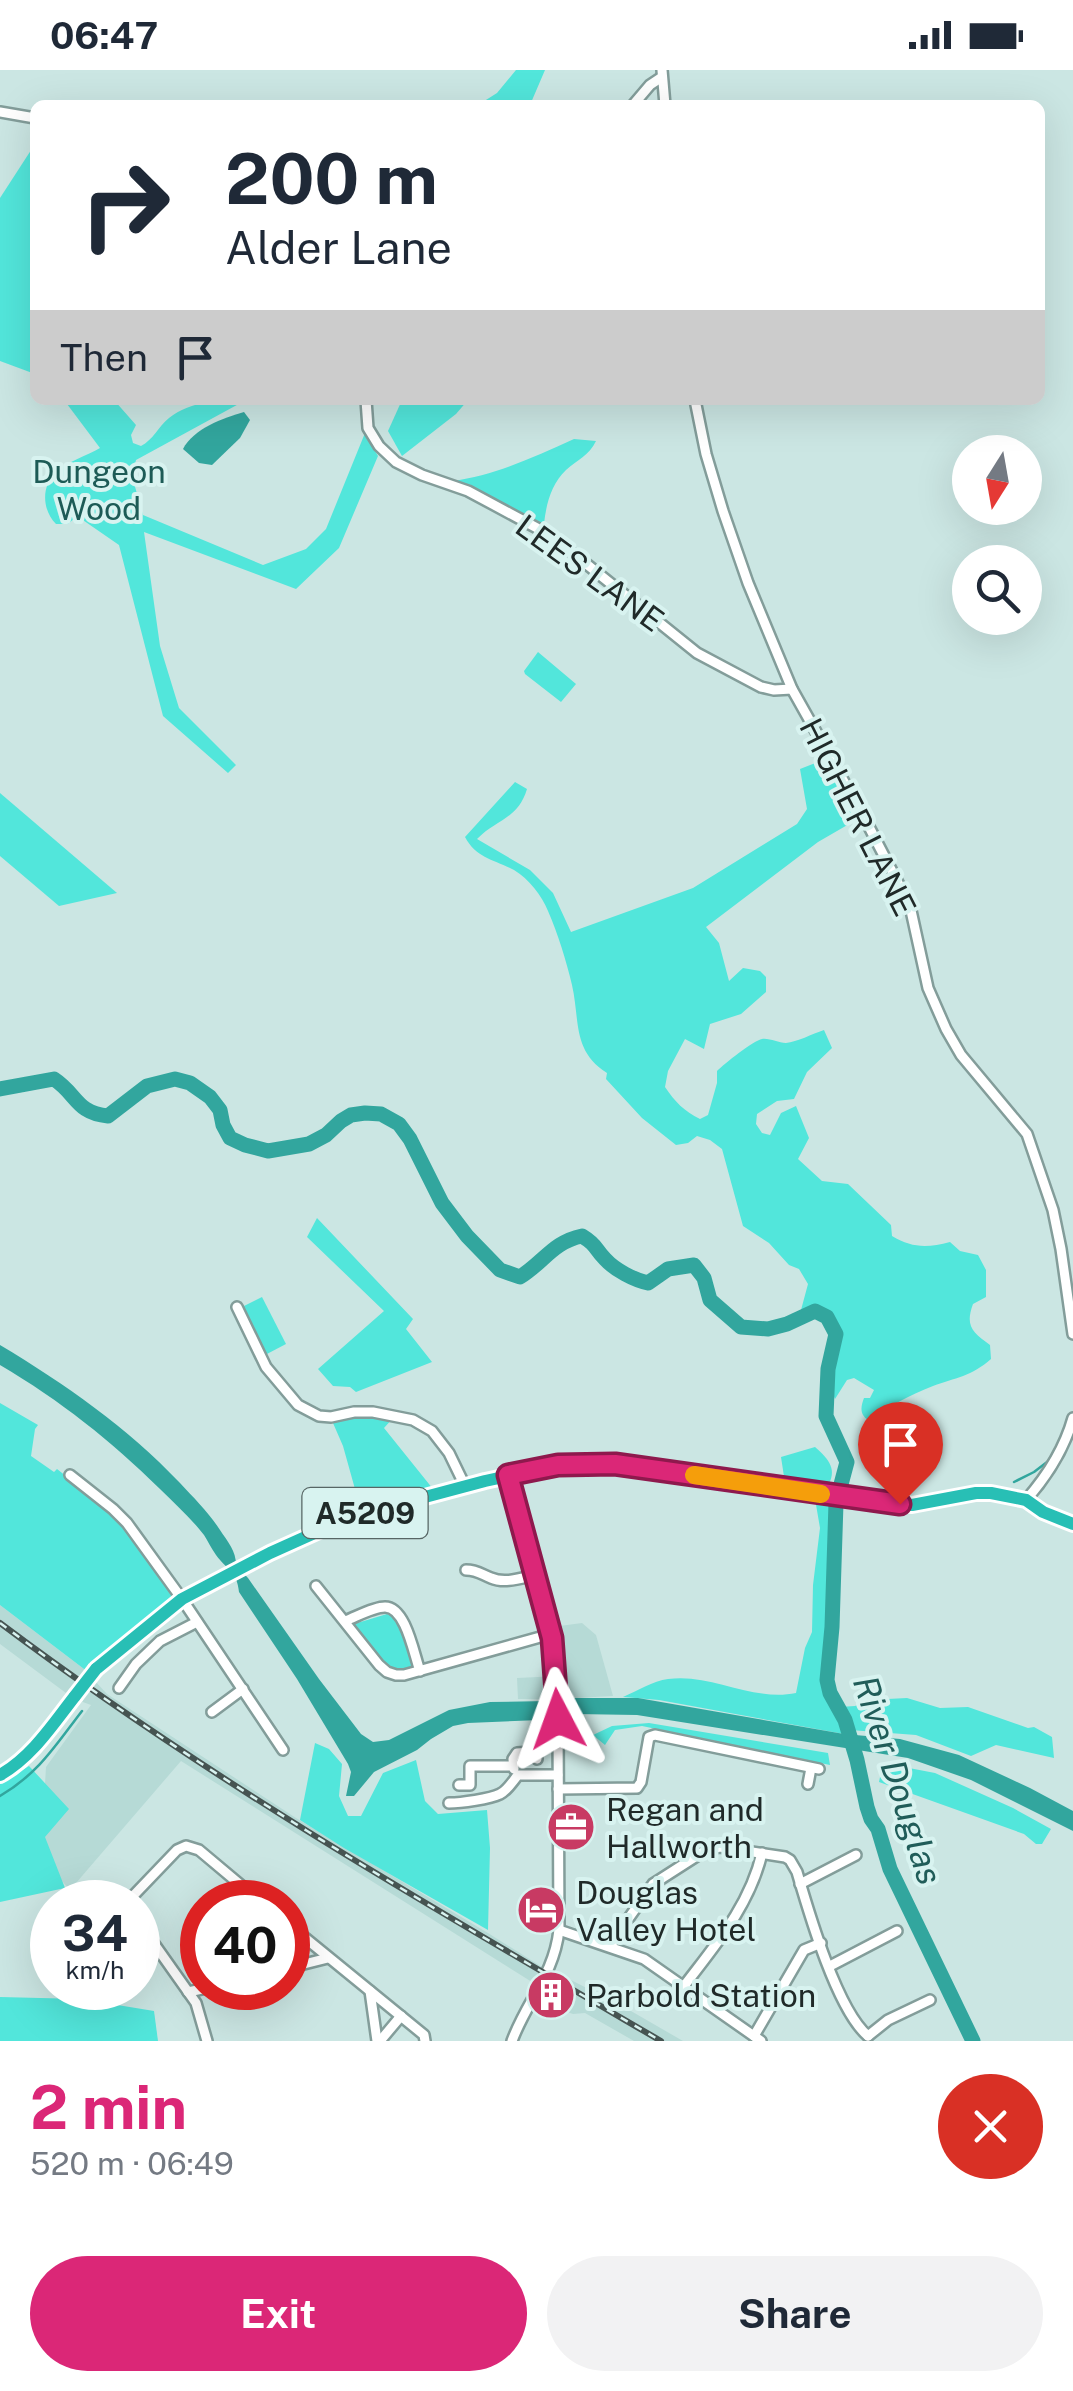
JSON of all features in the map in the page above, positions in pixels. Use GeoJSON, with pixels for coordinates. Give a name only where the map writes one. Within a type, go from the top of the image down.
{"type":"FeatureCollection","features":[{"type":"Feature","properties":{"kind":"highway","name":"A5209"},"geometry":{"type":"LineString","coordinates":[[0,1775],[36,1746],[96,1669],[182,1600],[350,1517],[508,1475],[558,1465],[615,1464],[920,1505],[976,1492],[1006,1494],[1073,1524]]}},
{"type":"Feature","properties":{"kind":"street"},"geometry":{"type":"LineString","coordinates":[[637,100],[662,74]]}},
{"type":"Feature","properties":{"kind":"street"},"geometry":{"type":"LineString","coordinates":[[662,74],[665,100]]}},
{"type":"Feature","properties":{"kind":"street"},"geometry":{"type":"LineString","coordinates":[[0,112],[30,117]]}},
{"type":"Feature","properties":{"kind":"street","name":"LEES LANE"},"geometry":{"type":"LineString","coordinates":[[366,405],[368,428],[396,462],[468,491],[537,528],[697,652],[760,686],[792,689]]}},
{"type":"Feature","properties":{"kind":"street","name":"HIGHER LANE"},"geometry":{"type":"LineString","coordinates":[[696,405],[706,454],[748,583],[792,689],[910,906],[928,988],[946,1029],[960,1055],[1027,1134],[1053,1210],[1073,1334]]}},
{"type":"Feature","properties":{"kind":"street"},"geometry":{"type":"LineString","coordinates":[[237,1307],[266,1367],[298,1405],[332,1418],[373,1412],[414,1420],[432,1431],[449,1453],[465,1486]]}},
{"type":"Feature","properties":{"kind":"street"},"geometry":{"type":"LineString","coordinates":[[1026,1500],[1052,1468],[1073,1418]]}},
{"type":"Feature","properties":{"kind":"street"},"geometry":{"type":"LineString","coordinates":[[70,1474],[127,1524],[284,1750]]}},
{"type":"Feature","properties":{"kind":"street"},"geometry":{"type":"LineString","coordinates":[[508,1475],[550,1634],[558,1719],[559,1930],[554,1960],[512,2041]]}},
{"type":"Feature","properties":{"kind":"street"},"geometry":{"type":"LineString","coordinates":[[473,1574],[502,1581],[535,1575]]}},
{"type":"Feature","properties":{"kind":"street"},"geometry":{"type":"LineString","coordinates":[[316,1586],[387,1672],[396,1676],[550,1634]]}},
{"type":"Feature","properties":{"kind":"street"},"geometry":{"type":"LineString","coordinates":[[345,1621],[385,1607],[394,1610],[402,1616],[420,1671]]}},
{"type":"Feature","properties":{"kind":"street"},"geometry":{"type":"LineString","coordinates":[[118,1688],[160,1642],[197,1622]]}},
{"type":"Feature","properties":{"kind":"street"},"geometry":{"type":"LineString","coordinates":[[210,1713],[242,1689]]}},
{"type":"Feature","properties":{"kind":"street"},"geometry":{"type":"LineString","coordinates":[[558,1788],[637,1788],[651,1735],[815,1768],[808,1784]]}},
{"type":"Feature","properties":{"kind":"street"},"geometry":{"type":"LineString","coordinates":[[449,1803],[502,1794],[515,1771],[513,1759],[517,1753],[532,1752],[537,1759]]}},
{"type":"Feature","properties":{"kind":"street"},"geometry":{"type":"LineString","coordinates":[[460,1785],[470,1786],[470,1766],[558,1775]]}},
{"type":"Feature","properties":{"kind":"street"},"geometry":{"type":"LineString","coordinates":[[148,1880],[177,1850],[186,1846],[199,1850],[235,1880]]}},
{"type":"Feature","properties":{"kind":"street"},"geometry":{"type":"LineString","coordinates":[[611,1946],[653,1884],[706,1850],[720,1846],[762,1853],[790,1860],[844,2006],[868,2038],[888,2020],[930,2000]]}},
{"type":"Feature","properties":{"kind":"street"},"geometry":{"type":"LineString","coordinates":[[684,1986],[740,1911],[762,1853]]}},
{"type":"Feature","properties":{"kind":"street"},"geometry":{"type":"LineString","coordinates":[[800,1884],[856,1855]]}},
{"type":"Feature","properties":{"kind":"street"},"geometry":{"type":"LineString","coordinates":[[559,1930],[644,1959],[757,2039],[804,1950],[821,1943]]}},
{"type":"Feature","properties":{"kind":"street"},"geometry":{"type":"LineString","coordinates":[[830,1966],[897,1931]]}},
{"type":"Feature","properties":{"kind":"street"},"geometry":{"type":"LineString","coordinates":[[310,1943],[424,2034],[425,2041]]}},
{"type":"Feature","properties":{"kind":"street"},"geometry":{"type":"LineString","coordinates":[[160,1952],[180,1981]]}},
{"type":"Feature","properties":{"kind":"street"},"geometry":{"type":"LineString","coordinates":[[310,1962],[328,1958]]}},
{"type":"Feature","properties":{"kind":"street"},"geometry":{"type":"LineString","coordinates":[[370,1991],[379,2041]]}},
{"type":"Feature","properties":{"kind":"street"},"geometry":{"type":"LineString","coordinates":[[198,2010],[207,2041]]}},
{"type":"Feature","properties":{"kind":"street"},"geometry":{"type":"LineString","coordinates":[[379,2041],[401,2016]]}},
{"type":"Feature","properties":{"kind":"shaded area"},"geometry":{"type":"Polygon","coordinates":[[[244,412],[250,420],[240,438],[212,465],[199,463],[183,449],[201,430],[244,412]]]}},
{"type":"Feature","properties":{"kind":"shaded area"},"geometry":{"type":"Polygon","coordinates":[[[0,1345],[117,1425],[191,1494],[216,1524],[235,1555],[236,1565],[319,1679],[361,1734],[373,1742],[389,1740],[449,1710],[490,1702],[551,1704],[575,1698],[638,1698],[844,1734],[900,1739],[959,1755],[1073,1811],[1073,1831],[971,1780],[908,1758],[637,1715],[562,1711],[542,1714],[540,1720],[453,1726],[374,1772],[354,1796],[346,1796],[351,1772],[348,1764],[239,1592],[234,1575],[204,1535],[103,1438],[0,1365],[0,1345]]]}},
{"type":"Feature","properties":{"kind":"shaded area"},"geometry":{"type":"Polygon","coordinates":[[[0,1605],[88,1672],[92,1684],[95,1681],[107,1694],[296,1818],[553,1974],[624,2007],[683,2041],[634,2041],[585,2013],[561,2010],[551,2017],[532,2010],[543,1989],[181,1761],[79,1880],[62,1880],[42,1835],[46,1767],[91,1705],[80,1701],[85,1693],[70,1696],[0,1644],[0,1605]]]}},
{"type":"Feature","properties":{"kind":"shaded area"},"geometry":{"type":"Polygon","coordinates":[[[582,1623],[596,1635],[613,1696],[551,1704],[518,1699],[517,1678],[558,1676],[552,1627],[582,1623]]]}},
{"type":"Feature","properties":{"kind":"green space"},"geometry":{"type":"Polygon","coordinates":[[[516,70],[545,70],[532,100],[486,100],[516,70]]]}},
{"type":"Feature","properties":{"kind":"green space","name":"Dungeon Wood"},"geometry":{"type":"Polygon","coordinates":[[[30,152],[30,372],[0,361],[0,198],[30,152]]]}},
{"type":"Feature","properties":{"kind":"green space","name":"Dungeon Wood"},"geometry":{"type":"Polygon","coordinates":[[[68,405],[118,405],[136,425],[131,435],[133,443],[141,446],[169,418],[187,408],[237,405],[136,460],[132,476],[143,515],[263,565],[306,549],[326,529],[365,433],[378,456],[339,548],[296,589],[144,532],[160,646],[179,708],[236,765],[228,773],[163,716],[119,545],[77,516],[68,524],[56,524],[48,512],[45,498],[51,478],[65,465],[100,448],[68,405]]]}},
{"type":"Feature","properties":{"kind":"green space"},"geometry":{"type":"Polygon","coordinates":[[[400,405],[464,405],[402,456],[388,431],[400,405]]]}},
{"type":"Feature","properties":{"kind":"green space"},"geometry":{"type":"Polygon","coordinates":[[[574,439],[596,441],[557,482],[544,524],[452,481],[499,470],[574,439]]]}},
{"type":"Feature","properties":{"kind":"green space"},"geometry":{"type":"Polygon","coordinates":[[[538,652],[576,684],[561,702],[525,674],[538,652]]]}},
{"type":"Feature","properties":{"kind":"green space"},"geometry":{"type":"Polygon","coordinates":[[[823,760],[856,820],[818,842],[706,927],[719,943],[729,981],[743,968],[760,971],[766,977],[766,992],[741,1014],[710,1024],[704,1049],[685,1039],[668,1071],[665,1087],[680,1106],[700,1119],[708,1115],[717,1071],[746,1048],[762,1039],[786,1043],[824,1030],[832,1048],[807,1072],[794,1099],[777,1101],[757,1114],[756,1124],[762,1133],[770,1135],[781,1113],[796,1106],[809,1138],[798,1159],[822,1181],[848,1184],[891,1225],[892,1236],[899,1240],[920,1246],[950,1242],[960,1251],[978,1255],[986,1270],[986,1297],[973,1304],[970,1323],[990,1345],[991,1359],[970,1373],[916,1393],[868,1420],[862,1413],[862,1404],[874,1390],[854,1378],[847,1380],[835,1399],[832,1389],[840,1342],[835,1321],[823,1313],[801,1310],[808,1284],[799,1269],[743,1226],[722,1149],[697,1136],[676,1145],[642,1118],[606,1079],[607,1073],[588,1055],[579,1034],[567,966],[542,900],[520,874],[480,854],[465,837],[515,782],[527,789],[512,813],[477,839],[530,870],[553,893],[571,932],[693,888],[797,824],[807,809],[800,769],[823,760]]]}},
{"type":"Feature","properties":{"kind":"green space"},"geometry":{"type":"Polygon","coordinates":[[[0,793],[117,893],[59,906],[0,856],[0,793]]]}},
{"type":"Feature","properties":{"kind":"green space"},"geometry":{"type":"Polygon","coordinates":[[[317,1218],[413,1319],[406,1329],[432,1362],[356,1392],[350,1387],[333,1386],[318,1369],[384,1311],[307,1237],[317,1218]]]}},
{"type":"Feature","properties":{"kind":"green space"},"geometry":{"type":"Polygon","coordinates":[[[262,1297],[286,1344],[265,1355],[240,1308],[262,1297]]]}},
{"type":"Feature","properties":{"kind":"green space"},"geometry":{"type":"Polygon","coordinates":[[[0,1403],[38,1425],[31,1456],[54,1472],[57,1469],[110,1511],[173,1597],[88,1672],[0,1605],[0,1403]]]}},
{"type":"Feature","properties":{"kind":"green space"},"geometry":{"type":"Polygon","coordinates":[[[347,1415],[393,1418],[384,1428],[433,1489],[360,1507],[333,1423],[347,1415]]]}},
{"type":"Feature","properties":{"kind":"green space"},"geometry":{"type":"Polygon","coordinates":[[[815,1447],[830,1465],[832,1475],[827,1487],[785,1483],[781,1457],[815,1447]]]}},
{"type":"Feature","properties":{"kind":"green space"},"geometry":{"type":"Polygon","coordinates":[[[814,1493],[837,1496],[827,1680],[839,1710],[868,1700],[907,1698],[940,1708],[968,1707],[1034,1727],[1052,1737],[1054,1758],[996,1745],[971,1756],[916,1735],[848,1727],[850,1735],[623,1697],[657,1682],[684,1678],[764,1694],[796,1693],[812,1632],[820,1528],[814,1493]]]}},
{"type":"Feature","properties":{"kind":"green space"},"geometry":{"type":"Polygon","coordinates":[[[387,1614],[397,1617],[412,1666],[402,1669],[384,1664],[354,1624],[387,1614]]]}},
{"type":"Feature","properties":{"kind":"green space"},"geometry":{"type":"Polygon","coordinates":[[[649,1723],[828,1753],[830,1765],[642,1726],[615,1730],[605,1745],[593,1735],[612,1726],[649,1723]]]}},
{"type":"Feature","properties":{"kind":"green space"},"geometry":{"type":"Polygon","coordinates":[[[315,1743],[329,1749],[342,1764],[339,1796],[348,1816],[361,1816],[383,1773],[416,1760],[425,1801],[438,1814],[487,1810],[488,1930],[300,1820],[315,1743]]]}},
{"type":"Feature","properties":{"kind":"green space"},"geometry":{"type":"Polygon","coordinates":[[[883,1763],[935,1773],[1051,1829],[1042,1844],[1036,1844],[1024,1834],[879,1782],[883,1763]]]}},
{"type":"Feature","properties":{"kind":"green space"},"geometry":{"type":"Polygon","coordinates":[[[29,1766],[69,1809],[45,1837],[62,1880],[30,1880],[30,1896],[0,1902],[0,1783],[29,1766]]]}},
{"type":"Feature","properties":{"kind":"green space"},"geometry":{"type":"Polygon","coordinates":[[[0,1997],[30,1998],[30,2010],[154,2011],[158,2041],[0,2041],[0,1997]]]}},
{"type":"Feature","properties":{"kind":"waterway","name":"River Douglas"},"geometry":{"type":"LineString","coordinates":[[0,1089],[54,1079],[83,1107],[108,1116],[147,1086],[175,1079],[190,1083],[210,1097],[220,1110],[230,1138],[268,1151],[309,1144],[351,1115],[381,1114],[399,1124],[442,1203],[500,1270],[520,1277],[556,1248],[582,1236],[614,1267],[648,1283],[668,1269],[694,1265],[704,1278],[710,1300],[741,1327],[768,1329],[815,1311],[827,1317],[836,1334],[828,1369],[826,1416],[847,1462],[836,1503],[827,1680],[845,1720],[867,1807],[890,1869],[973,2041]]}},
{"type":"Feature","properties":{"kind":"waterway"},"geometry":{"type":"LineString","coordinates":[[1014,1482],[1051,1459]]}},
{"type":"Feature","properties":{"kind":"waterway"},"geometry":{"type":"LineString","coordinates":[[0,1796],[36,1768],[82,1711]]}},
{"type":"Feature","properties":{"kind":"railway"},"geometry":{"type":"LineString","coordinates":[[0,1623],[242,1790],[408,1893],[661,2041]]}},
{"type":"Feature","properties":{"kind":"slow traffic"},"geometry":{"type":"LineString","coordinates":[[694,1475],[821,1494]]}},
{"type":"Feature","properties":{"kind":"place","name":"Regan and Hallworth"},"geometry":{"type":"Point","coordinates":[571,1827]}},
{"type":"Feature","properties":{"kind":"place","name":"Douglas Valley Hotel"},"geometry":{"type":"Point","coordinates":[541,1910]}},
{"type":"Feature","properties":{"kind":"place","name":"Parbold Station"},"geometry":{"type":"Point","coordinates":[551,1995]}},
{"type":"Feature","properties":{"kind":"route"},"geometry":{"type":"LineString","coordinates":[[558,1719],[552,1638],[508,1475],[558,1465],[615,1464],[900,1504]]}}]}
